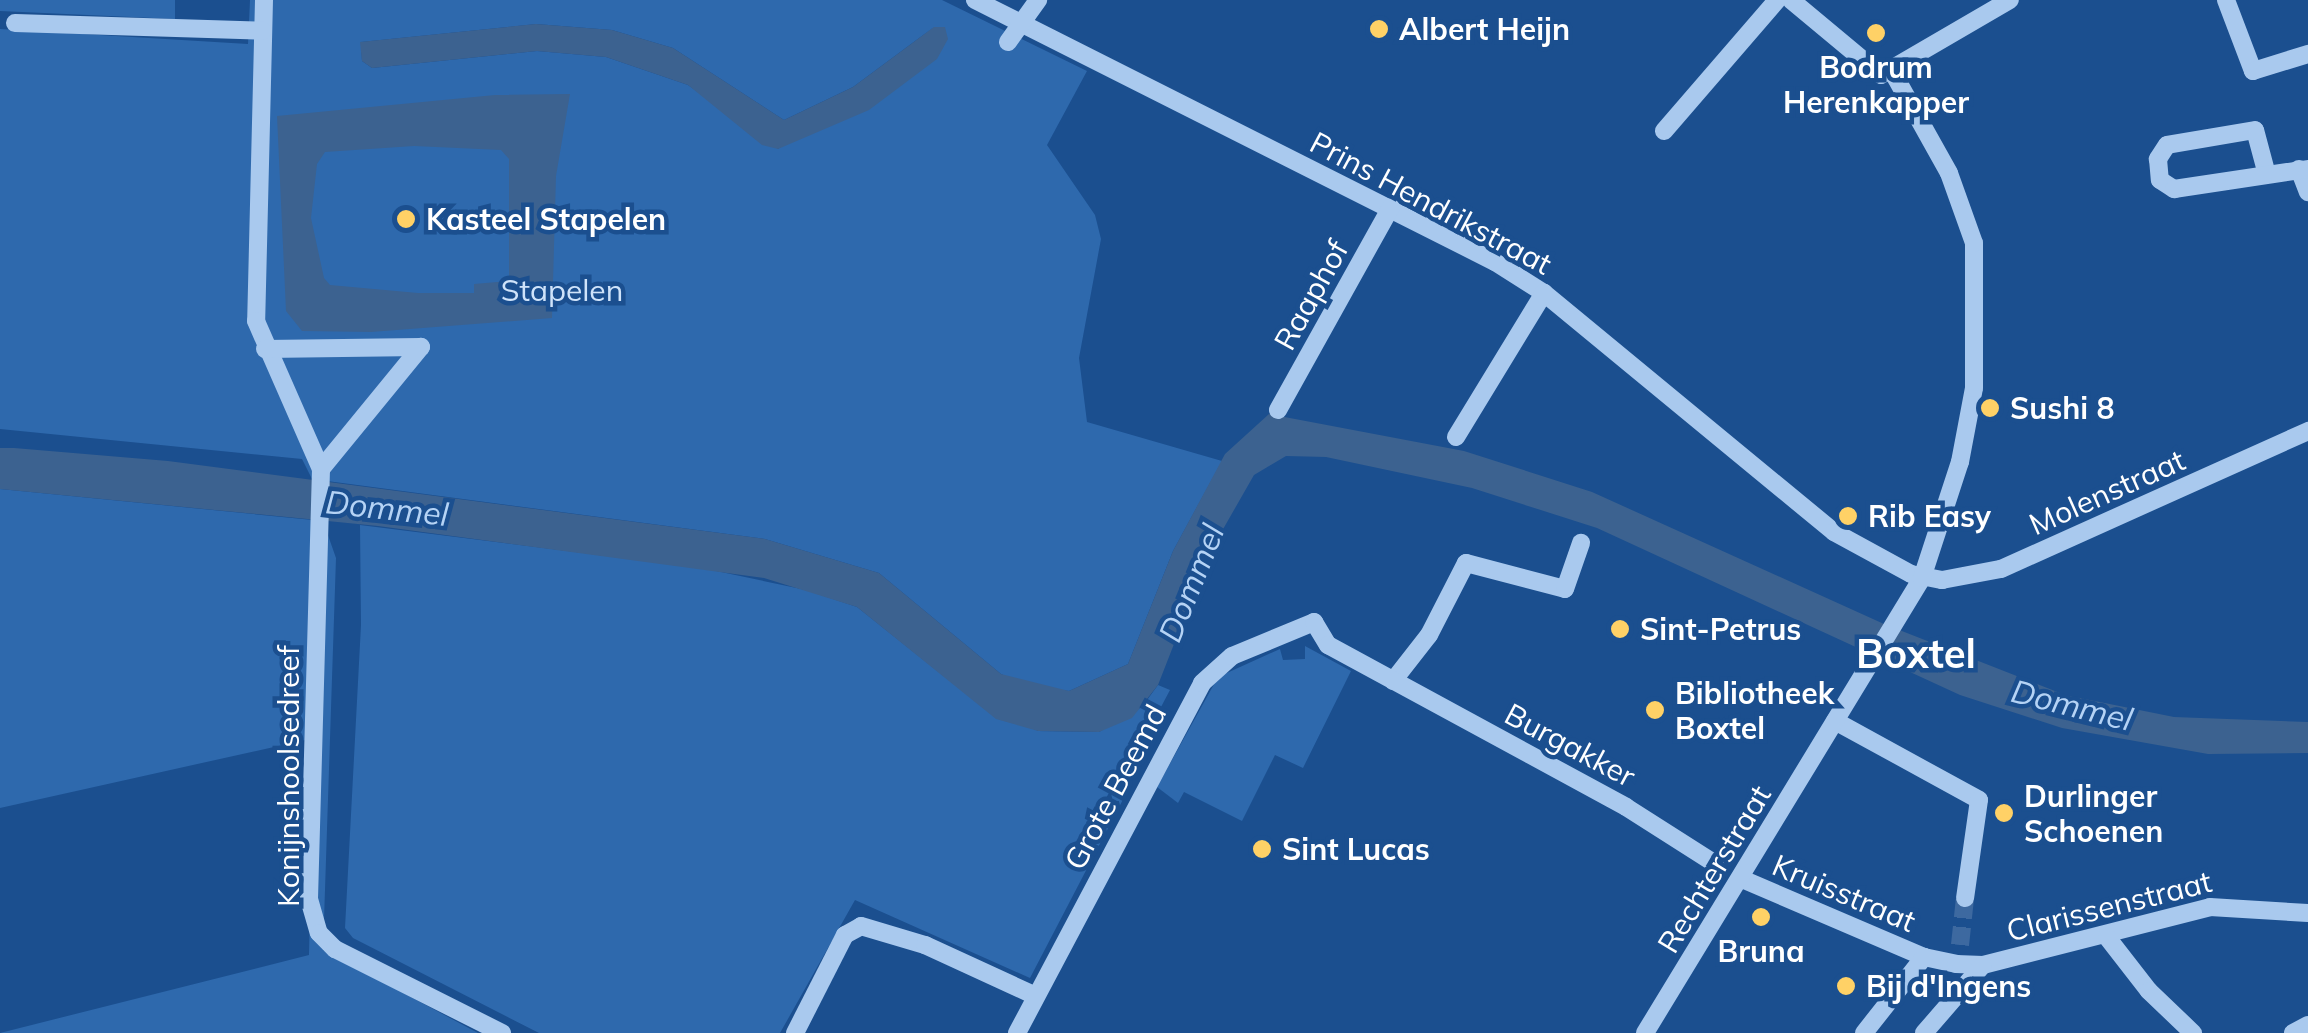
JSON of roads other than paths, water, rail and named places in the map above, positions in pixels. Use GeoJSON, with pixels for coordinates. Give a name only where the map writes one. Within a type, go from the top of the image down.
{"type":"FeatureCollection","features":[{"type":"Feature","properties":{"kind":"street"},"geometry":{"type":"LineString","coordinates":[[264,0],[256,321],[264,350],[320,470],[421,347],[264,350]]}},
{"type":"Feature","properties":{"kind":"street","name":"Prins Hendrikstraat"},"geometry":{"type":"LineString","coordinates":[[975,0],[1392,207],[1544,294],[1834,532],[1922,578]]}},
{"type":"Feature","properties":{"kind":"street"},"geometry":{"type":"LineString","coordinates":[[1008,42],[1038,0]]}},
{"type":"Feature","properties":{"kind":"street"},"geometry":{"type":"LineString","coordinates":[[1664,132],[1776,0]]}},
{"type":"Feature","properties":{"kind":"street"},"geometry":{"type":"LineString","coordinates":[[1791,0],[1870,70],[1893,72],[1986,10],[2010,0]]}},
{"type":"Feature","properties":{"kind":"street"},"geometry":{"type":"LineString","coordinates":[[2226,0],[2254,72],[2308,54]]}},
{"type":"Feature","properties":{"kind":"street"},"geometry":{"type":"LineString","coordinates":[[15,24],[264,30]]}},
{"type":"Feature","properties":{"kind":"street","name":"Rechterstraat"},"geometry":{"type":"LineString","coordinates":[[1645,1033],[1742,879],[1834,721],[1873,666],[1922,578],[1960,462],[1974,388],[1978,312],[1974,244],[1961,208],[1893,72]]}},
{"type":"Feature","properties":{"kind":"street"},"geometry":{"type":"LineString","coordinates":[[2266,171],[2255,130],[2167,145],[2158,159],[2164,188],[2174,190],[2266,171],[2303,169],[2308,192]]}},
{"type":"Feature","properties":{"kind":"street","name":"Raaphof"},"geometry":{"type":"LineString","coordinates":[[1278,410],[1392,207]]}},
{"type":"Feature","properties":{"kind":"street"},"geometry":{"type":"LineString","coordinates":[[1456,437],[1544,294]]}},
{"type":"Feature","properties":{"kind":"street","name":"Molenstraat"},"geometry":{"type":"LineString","coordinates":[[1922,578],[2001,569],[2308,430]]}},
{"type":"Feature","properties":{"kind":"street","name":"Konijnshoolsedreef"},"geometry":{"type":"LineString","coordinates":[[320,470],[310,899],[319,933],[335,949],[502,1033]]}},
{"type":"Feature","properties":{"kind":"street"},"geometry":{"type":"LineString","coordinates":[[1393,681],[1430,635],[1466,563],[1478,561],[1565,589],[1581,543]]}},
{"type":"Feature","properties":{"kind":"street","name":"Burgakker"},"geometry":{"type":"LineString","coordinates":[[1314,622],[1328,645],[1626,807],[1717,865]]}},
{"type":"Feature","properties":{"kind":"street","name":"Grote Beemd"},"geometry":{"type":"LineString","coordinates":[[1017,1033],[1202,683],[1232,656],[1314,622]]}},
{"type":"Feature","properties":{"kind":"street"},"geometry":{"type":"LineString","coordinates":[[1834,721],[1979,800],[1966,898]]}},
{"type":"Feature","properties":{"kind":"street","name":"Kruisstraat"},"geometry":{"type":"LineString","coordinates":[[1742,879],[1924,957],[1958,954]]}},
{"type":"Feature","properties":{"kind":"street","name":"Clarissenstraat"},"geometry":{"type":"LineString","coordinates":[[1958,954],[1983,965],[2229,905],[2308,914]]}},
{"type":"Feature","properties":{"kind":"street"},"geometry":{"type":"LineString","coordinates":[[795,1033],[845,935],[862,926],[925,946],[1036,996]]}},
{"type":"Feature","properties":{"kind":"street"},"geometry":{"type":"LineString","coordinates":[[2107,937],[2149,992],[2194,1033]]}},
{"type":"Feature","properties":{"kind":"street"},"geometry":{"type":"LineString","coordinates":[[1864,1033],[1924,957]]}},
{"type":"Feature","properties":{"kind":"street"},"geometry":{"type":"LineString","coordinates":[[1924,1033],[1983,965]]}},
{"type":"Feature","properties":{"kind":"street"},"geometry":{"type":"LineString","coordinates":[[2294,1033],[2308,1025]]}},
{"type":"Feature","properties":{"kind":"water"},"geometry":{"type":"Polygon","coordinates":[[[536,24],[612,30],[673,48],[784,120],[853,87],[934,27],[945,27],[948,39],[937,59],[869,110],[778,149],[762,145],[688,85],[606,57],[537,51],[372,68],[362,61],[360,42],[536,24]]]}},
{"type":"Feature","properties":{"kind":"water"},"geometry":{"type":"Polygon","coordinates":[[[570,94],[556,176],[552,318],[371,332],[302,331],[286,311],[277,116],[495,95],[570,94]],[[414,146],[325,152],[317,164],[311,218],[324,278],[330,285],[418,293],[474,293],[474,284],[509,281],[509,159],[501,150],[414,146]]]}},
{"type":"Feature","properties":{"kind":"water","name":"Dommel"},"geometry":{"type":"Polygon","coordinates":[[[1269,414],[1464,451],[1592,492],[1884,624],[2065,695],[2174,717],[2308,722],[2308,753],[2208,754],[2062,728],[1960,695],[1597,528],[1472,488],[1326,457],[1286,456],[1254,475],[1210,552],[1158,685],[1132,718],[1099,732],[1038,731],[996,719],[857,607],[764,578],[378,526],[0,489],[0,448],[14,448],[168,461],[765,539],[879,573],[1001,674],[1069,691],[1128,664],[1173,551],[1225,454],[1269,414]]]}},
{"type":"Feature","properties":{"kind":"tunnel"},"geometry":{"type":"LineString","coordinates":[[1960,945],[1965,898]]}},
{"type":"Feature","properties":{"kind":"place","name":"Albert Heijn"},"geometry":{"type":"Point","coordinates":[1379,29]}},
{"type":"Feature","properties":{"kind":"place","name":"Bodrum Herenkapper"},"geometry":{"type":"Point","coordinates":[1876,33]}},
{"type":"Feature","properties":{"kind":"place","name":"Kasteel Stapelen"},"geometry":{"type":"Point","coordinates":[406,219]}},
{"type":"Feature","properties":{"kind":"place","name":"Sushi 8"},"geometry":{"type":"Point","coordinates":[1990,408]}},
{"type":"Feature","properties":{"kind":"place","name":"Rib Easy"},"geometry":{"type":"Point","coordinates":[1848,516]}},
{"type":"Feature","properties":{"kind":"place","name":"Sint-Petrus"},"geometry":{"type":"Point","coordinates":[1620,629]}},
{"type":"Feature","properties":{"kind":"place","name":"Bibliotheek Boxtel"},"geometry":{"type":"Point","coordinates":[1655,710]}},
{"type":"Feature","properties":{"kind":"place","name":"Durlinger Schoenen"},"geometry":{"type":"Point","coordinates":[2004,813]}},
{"type":"Feature","properties":{"kind":"place","name":"Sint Lucas"},"geometry":{"type":"Point","coordinates":[1262,849]}},
{"type":"Feature","properties":{"kind":"place","name":"Bruna"},"geometry":{"type":"Point","coordinates":[1761,917]}},
{"type":"Feature","properties":{"kind":"place","name":"Bij d'Ingens"},"geometry":{"type":"Point","coordinates":[1846,986]}},
{"type":"Feature","properties":{"kind":"district","name":"Boxtel"},"geometry":{"type":"Point","coordinates":[1916,653]}},
{"type":"Feature","properties":{"kind":"park label","name":"Stapelen"},"geometry":{"type":"Point","coordinates":[562,290]}}]}
